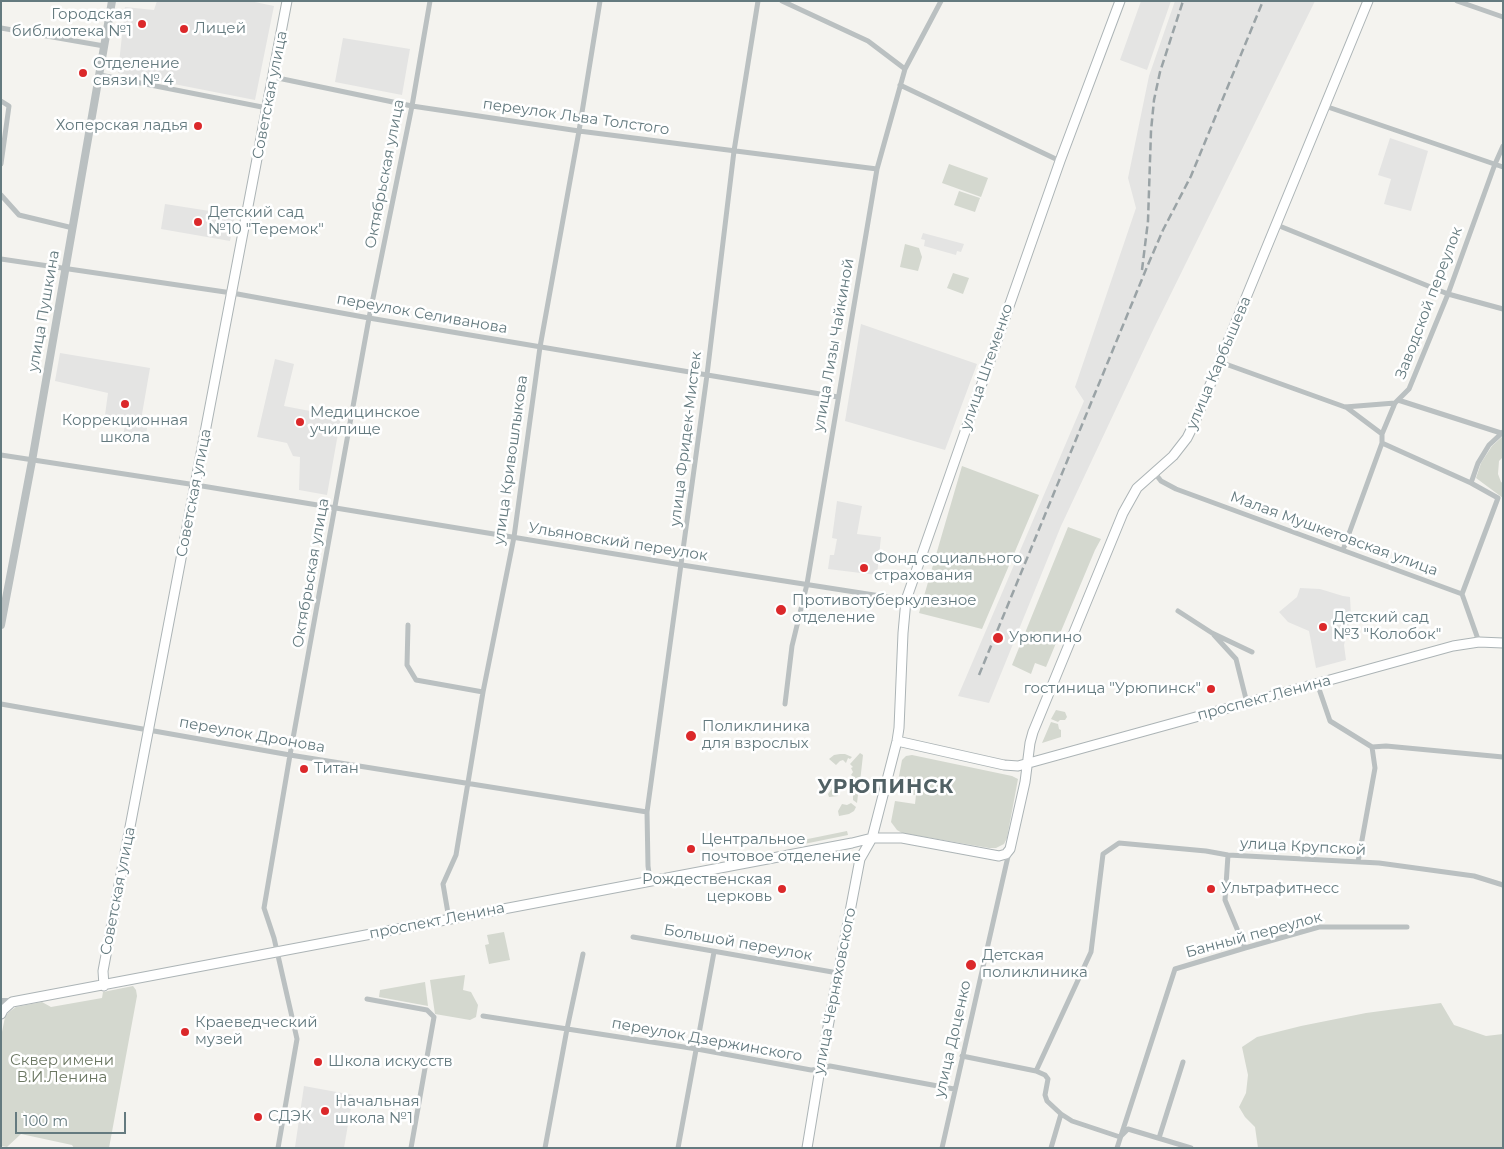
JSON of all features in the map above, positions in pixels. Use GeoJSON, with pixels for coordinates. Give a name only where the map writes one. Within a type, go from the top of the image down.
{"type":"FeatureCollection","features":[{"type":"Feature","properties":{"kind":"main road","name":"Советская улица"},"geometry":{"type":"LineString","coordinates":[[104,986],[103,971],[287,1]]}},
{"type":"Feature","properties":{"kind":"main road","name":"улица Штеменко"},"geometry":{"type":"LineString","coordinates":[[897,741],[906,600],[1060,161],[1120,1]]}},
{"type":"Feature","properties":{"kind":"main road","name":"улица Карбышева"},"geometry":{"type":"LineString","coordinates":[[1010,849],[1025,782],[1033,732],[1123,513],[1137,488],[1173,456],[1187,438],[1194,424],[1368,1]]}},
{"type":"Feature","properties":{"kind":"main road","name":"проспект Ленина"},"geometry":{"type":"LineString","coordinates":[[897,741],[1004,765],[1027,764],[1446,648],[1479,642],[1503,643]]}},
{"type":"Feature","properties":{"kind":"main road","name":"улица Черняховского"},"geometry":{"type":"LineString","coordinates":[[807,1148],[860,859],[872,838],[897,741]]}},
{"type":"Feature","properties":{"kind":"main road","name":"проспект Ленина"},"geometry":{"type":"LineString","coordinates":[[12,1002],[104,986],[872,838],[902,838],[999,856],[1006,854],[1010,849]]}},
{"type":"Feature","properties":{"kind":"main road"},"geometry":{"type":"LineString","coordinates":[[1,1014],[12,1002]]}},
{"type":"Feature","properties":{"kind":"street","name":"улица Пушкина"},"geometry":{"type":"LineString","coordinates":[[1,626],[32,461],[112,1]]}},
{"type":"Feature","properties":{"kind":"street","name":"Октябрьская улица"},"geometry":{"type":"LineString","coordinates":[[278,1148],[297,1039],[277,952],[264,908],[369,318],[412,106],[430,1]]}},
{"type":"Feature","properties":{"kind":"street","name":"улица Кривошлыкова"},"geometry":{"type":"LineString","coordinates":[[449,919],[443,884],[456,855],[483,692],[514,537],[540,347],[579,132],[600,1]]}},
{"type":"Feature","properties":{"kind":"street","name":"улица Фридек-Мистек"},"geometry":{"type":"LineString","coordinates":[[650,880],[647,812],[682,565],[734,151],[758,1]]}},
{"type":"Feature","properties":{"kind":"street"},"geometry":{"type":"LineString","coordinates":[[782,1],[868,42],[905,68]]}},
{"type":"Feature","properties":{"kind":"street","name":"улица Лизы Чайкиной"},"geometry":{"type":"LineString","coordinates":[[785,704],[792,646],[807,584],[878,169],[905,68],[942,1]]}},
{"type":"Feature","properties":{"kind":"street"},"geometry":{"type":"LineString","coordinates":[[1457,1],[1503,17]]}},
{"type":"Feature","properties":{"kind":"street"},"geometry":{"type":"LineString","coordinates":[[1,28],[104,46]]}},
{"type":"Feature","properties":{"kind":"street"},"geometry":{"type":"LineString","coordinates":[[100,75],[267,108]]}},
{"type":"Feature","properties":{"kind":"street","name":"переулок Льва Толстого"},"geometry":{"type":"LineString","coordinates":[[273,77],[412,106],[579,132],[878,169]]}},
{"type":"Feature","properties":{"kind":"street"},"geometry":{"type":"LineString","coordinates":[[900,85],[1060,161]]}},
{"type":"Feature","properties":{"kind":"street"},"geometry":{"type":"LineString","coordinates":[[1,101],[9,106],[1,164]]}},
{"type":"Feature","properties":{"kind":"street"},"geometry":{"type":"LineString","coordinates":[[1326,106],[1503,167]]}},
{"type":"Feature","properties":{"kind":"street","name":"Заводской переулок"},"geometry":{"type":"LineString","coordinates":[[1343,550],[1382,442],[1382,434],[1396,401],[1409,389],[1448,294],[1503,146]]}},
{"type":"Feature","properties":{"kind":"street"},"geometry":{"type":"LineString","coordinates":[[1,195],[19,215],[73,228]]}},
{"type":"Feature","properties":{"kind":"street"},"geometry":{"type":"LineString","coordinates":[[1277,225],[1448,294],[1503,309]]}},
{"type":"Feature","properties":{"kind":"street","name":"переулок Селиванова"},"geometry":{"type":"LineString","coordinates":[[1,259],[232,294],[838,397]]}},
{"type":"Feature","properties":{"kind":"street"},"geometry":{"type":"LineString","coordinates":[[1220,362],[1345,407],[1382,434]]}},
{"type":"Feature","properties":{"kind":"street"},"geometry":{"type":"LineString","coordinates":[[1345,407],[1396,401],[1502,433],[1490,445],[1478,463],[1470,483]]}},
{"type":"Feature","properties":{"kind":"street"},"geometry":{"type":"LineString","coordinates":[[1382,442],[1498,498],[1462,594],[1479,642]]}},
{"type":"Feature","properties":{"kind":"street","name":"Ульяновский переулок"},"geometry":{"type":"LineString","coordinates":[[1,455],[196,484],[682,565],[906,600]]}},
{"type":"Feature","properties":{"kind":"street","name":"Малая Мушкетовская улица"},"geometry":{"type":"LineString","coordinates":[[1154,472],[1161,481],[1176,489],[1462,594]]}},
{"type":"Feature","properties":{"kind":"street"},"geometry":{"type":"LineString","coordinates":[[1178,611],[1212,633],[1252,652]]}},
{"type":"Feature","properties":{"kind":"street"},"geometry":{"type":"LineString","coordinates":[[408,625],[406,664],[416,680],[483,692]]}},
{"type":"Feature","properties":{"kind":"street"},"geometry":{"type":"LineString","coordinates":[[1212,633],[1236,658],[1247,703]]}},
{"type":"Feature","properties":{"kind":"street"},"geometry":{"type":"LineString","coordinates":[[1317,684],[1330,721],[1372,747],[1386,746],[1503,757]]}},
{"type":"Feature","properties":{"kind":"street","name":"переулок Дронова"},"geometry":{"type":"LineString","coordinates":[[1,704],[290,755],[647,812]]}},
{"type":"Feature","properties":{"kind":"street"},"geometry":{"type":"LineString","coordinates":[[1358,862],[1375,768],[1372,747]]}},
{"type":"Feature","properties":{"kind":"street","name":"улица Крупской"},"geometry":{"type":"LineString","coordinates":[[1036,1071],[1091,952],[1103,854],[1119,843],[1206,851],[1228,855],[1358,862],[1474,876],[1503,885]]}},
{"type":"Feature","properties":{"kind":"street","name":"улица Доценко"},"geometry":{"type":"LineString","coordinates":[[942,1148],[1010,849]]}},
{"type":"Feature","properties":{"kind":"street"},"geometry":{"type":"LineString","coordinates":[[1228,855],[1225,900],[1245,948]]}},
{"type":"Feature","properties":{"kind":"street","name":"Банный переулок"},"geometry":{"type":"LineString","coordinates":[[1117,1148],[1175,969],[1319,927],[1407,927]]}},
{"type":"Feature","properties":{"kind":"street","name":"Большой переулок"},"geometry":{"type":"LineString","coordinates":[[633,937],[839,974]]}},
{"type":"Feature","properties":{"kind":"street"},"geometry":{"type":"LineString","coordinates":[[678,1148],[714,952]]}},
{"type":"Feature","properties":{"kind":"street"},"geometry":{"type":"LineString","coordinates":[[545,1148],[583,954]]}},
{"type":"Feature","properties":{"kind":"street"},"geometry":{"type":"LineString","coordinates":[[367,999],[427,1010],[434,1017],[411,1148]]}},
{"type":"Feature","properties":{"kind":"street","name":"проспект Ленина"},"geometry":{"type":"LineString","coordinates":[[1,1002],[12,1002]]}},
{"type":"Feature","properties":{"kind":"street","name":"переулок Дзержинского"},"geometry":{"type":"LineString","coordinates":[[484,1016],[697,1049],[810,1070],[830,1066],[954,1089]]}},
{"type":"Feature","properties":{"kind":"street"},"geometry":{"type":"LineString","coordinates":[[962,1056],[1036,1071],[1045,1075],[1048,1079],[1045,1095],[1047,1101],[1072,1121],[1120,1137],[1128,1129],[1191,1148]]}},
{"type":"Feature","properties":{"kind":"street"},"geometry":{"type":"LineString","coordinates":[[1159,1138],[1183,1062]]}},
{"type":"Feature","properties":{"kind":"street"},"geometry":{"type":"LineString","coordinates":[[1051,1148],[1061,1114]]}},
{"type":"Feature","properties":{"kind":"shaded area"},"geometry":{"type":"Polygon","coordinates":[[[157,1],[250,1],[274,6],[255,100],[118,73],[125,7],[154,10],[157,1]]]}},
{"type":"Feature","properties":{"kind":"shaded area"},"geometry":{"type":"Polygon","coordinates":[[[1141,1],[1171,1],[1147,70],[1120,60],[1141,1]]]}},
{"type":"Feature","properties":{"kind":"shaded area","name":"Урюпино"},"geometry":{"type":"Polygon","coordinates":[[[1175,1],[1315,1],[1154,328],[1061,526],[989,703],[958,696],[1084,401],[1075,387],[1136,208],[1128,178],[1149,76],[1175,1]]]}},
{"type":"Feature","properties":{"kind":"shaded area"},"geometry":{"type":"Polygon","coordinates":[[[343,38],[410,49],[402,95],[335,82],[343,38]]]}},
{"type":"Feature","properties":{"kind":"shaded area"},"geometry":{"type":"Polygon","coordinates":[[[1390,138],[1428,151],[1411,211],[1384,204],[1391,179],[1378,175],[1390,138]]]}},
{"type":"Feature","properties":{"kind":"shaded area","name":"Детский сад №10 \"Теремок\""},"geometry":{"type":"Polygon","coordinates":[[[165,204],[235,215],[230,241],[161,229],[165,204]]]}},
{"type":"Feature","properties":{"kind":"shaded area"},"geometry":{"type":"Polygon","coordinates":[[[923,233],[964,244],[961,252],[957,251],[956,255],[924,246],[925,240],[921,239],[923,233]]]}},
{"type":"Feature","properties":{"kind":"shaded area"},"geometry":{"type":"Polygon","coordinates":[[[861,324],[977,364],[945,450],[845,421],[861,324]]]}},
{"type":"Feature","properties":{"kind":"shaded area","name":"Коррекционная школа"},"geometry":{"type":"Polygon","coordinates":[[[60,353],[150,368],[141,420],[148,422],[145,441],[123,436],[126,419],[105,415],[108,393],[55,381],[60,353]]]}},
{"type":"Feature","properties":{"kind":"shaded area","name":"Медицинское училище"},"geometry":{"type":"Polygon","coordinates":[[[275,359],[294,364],[284,406],[341,417],[327,495],[299,490],[300,457],[293,456],[287,443],[257,437],[275,359]]]}},
{"type":"Feature","properties":{"kind":"shaded area"},"geometry":{"type":"Polygon","coordinates":[[[837,501],[862,506],[857,534],[881,537],[877,575],[828,569],[830,555],[834,555],[837,539],[832,538],[837,501]]]}},
{"type":"Feature","properties":{"kind":"shaded area","name":"Детский сад №3 \"Колобок\""},"geometry":{"type":"Polygon","coordinates":[[[1300,588],[1320,589],[1350,597],[1351,616],[1344,645],[1346,660],[1316,668],[1309,631],[1288,622],[1279,612],[1297,597],[1300,588]]]}},
{"type":"Feature","properties":{"kind":"shaded area","name":"Начальная школа №1"},"geometry":{"type":"Polygon","coordinates":[[[304,1086],[353,1095],[344,1148],[295,1147],[304,1086]]]}},
{"type":"Feature","properties":{"kind":"green space"},"geometry":{"type":"Polygon","coordinates":[[[949,164],[988,178],[981,197],[942,183],[949,164]]]}},
{"type":"Feature","properties":{"kind":"green space"},"geometry":{"type":"Polygon","coordinates":[[[959,191],[980,198],[975,212],[954,205],[959,191]]]}},
{"type":"Feature","properties":{"kind":"green space"},"geometry":{"type":"Polygon","coordinates":[[[905,244],[919,248],[922,257],[918,271],[900,267],[905,244]]]}},
{"type":"Feature","properties":{"kind":"green space"},"geometry":{"type":"Polygon","coordinates":[[[953,273],[969,278],[963,294],[947,288],[953,273]]]}},
{"type":"Feature","properties":{"kind":"green space"},"geometry":{"type":"Polygon","coordinates":[[[1503,436],[1503,457],[1499,461],[1498,474],[1503,483],[1503,498],[1476,478],[1481,463],[1492,446],[1503,436]]]}},
{"type":"Feature","properties":{"kind":"green space"},"geometry":{"type":"Polygon","coordinates":[[[962,466],[1039,495],[982,629],[919,613],[962,466]]]}},
{"type":"Feature","properties":{"kind":"green space"},"geometry":{"type":"Polygon","coordinates":[[[1068,527],[1101,539],[1046,667],[1035,663],[1031,674],[1012,665],[1068,527]]]}},
{"type":"Feature","properties":{"kind":"green space"},"geometry":{"type":"Polygon","coordinates":[[[1056,710],[1065,712],[1067,717],[1065,720],[1058,722],[1051,719],[1056,710]]]}},
{"type":"Feature","properties":{"kind":"green space"},"geometry":{"type":"Polygon","coordinates":[[[1051,722],[1058,724],[1061,730],[1061,737],[1042,743],[1051,722]]]}},
{"type":"Feature","properties":{"kind":"green space"},"geometry":{"type":"Polygon","coordinates":[[[860,753],[863,755],[860,782],[851,775],[853,772],[851,768],[853,767],[850,764],[860,753]]]}},
{"type":"Feature","properties":{"kind":"green space"},"geometry":{"type":"Polygon","coordinates":[[[840,754],[852,757],[848,758],[846,763],[843,760],[836,765],[829,759],[834,755],[840,754]]]}},
{"type":"Feature","properties":{"kind":"green space"},"geometry":{"type":"Polygon","coordinates":[[[912,755],[1012,776],[1018,779],[1007,838],[1004,844],[996,848],[989,848],[902,833],[897,830],[891,822],[895,801],[915,804],[916,795],[896,792],[902,760],[906,756],[912,755]]]}},
{"type":"Feature","properties":{"kind":"green space"},"geometry":{"type":"Polygon","coordinates":[[[849,778],[859,786],[857,803],[853,800],[853,793],[846,789],[845,780],[849,778]]]}},
{"type":"Feature","properties":{"kind":"green space"},"geometry":{"type":"Polygon","coordinates":[[[838,780],[841,781],[843,789],[838,796],[829,797],[828,794],[838,780]]]}},
{"type":"Feature","properties":{"kind":"green space"},"geometry":{"type":"Polygon","coordinates":[[[851,803],[856,807],[854,811],[839,816],[838,811],[842,804],[847,805],[851,803]]]}},
{"type":"Feature","properties":{"kind":"green space"},"geometry":{"type":"Polygon","coordinates":[[[847,831],[848,835],[799,845],[798,841],[847,831]]]}},
{"type":"Feature","properties":{"kind":"green space"},"geometry":{"type":"Polygon","coordinates":[[[504,932],[510,960],[489,964],[485,945],[489,944],[487,935],[504,932]]]}},
{"type":"Feature","properties":{"kind":"green space"},"geometry":{"type":"Polygon","coordinates":[[[465,975],[463,990],[471,992],[478,1005],[476,1017],[470,1020],[435,1014],[430,980],[465,975]]]}},
{"type":"Feature","properties":{"kind":"green space"},"geometry":{"type":"Polygon","coordinates":[[[425,982],[428,1006],[379,997],[380,990],[425,982]]]}},
{"type":"Feature","properties":{"kind":"green space","name":"Сквер имени В.И.Ленина"},"geometry":{"type":"Polygon","coordinates":[[[133,986],[137,996],[109,1148],[74,1148],[72,1145],[21,1134],[7,1147],[1,1146],[1,1037],[5,1017],[9,1012],[16,1007],[42,1002],[51,1007],[102,998],[103,992],[133,986]]]}},
{"type":"Feature","properties":{"kind":"green space"},"geometry":{"type":"Polygon","coordinates":[[[1441,1003],[1454,1025],[1486,1036],[1503,1034],[1503,1148],[1258,1148],[1255,1127],[1245,1117],[1239,1107],[1246,1093],[1248,1075],[1242,1047],[1257,1037],[1301,1026],[1366,1013],[1441,1003]]]}},
{"type":"Feature","properties":{"kind":"railway"},"geometry":{"type":"LineString","coordinates":[[1142,270],[1148,221],[1154,100],[1160,72],[1183,1]]}},
{"type":"Feature","properties":{"kind":"railway"},"geometry":{"type":"LineString","coordinates":[[979,675],[1147,267],[1163,230],[1191,176],[1263,1]]}},
{"type":"Feature","properties":{"kind":"place","name":"Городская библиотека №1"},"geometry":{"type":"Point","coordinates":[142,24]}},
{"type":"Feature","properties":{"kind":"place","name":"Лицей"},"geometry":{"type":"Point","coordinates":[184,29]}},
{"type":"Feature","properties":{"kind":"place","name":"Отделение связи № 4"},"geometry":{"type":"Point","coordinates":[83,73]}},
{"type":"Feature","properties":{"kind":"place","name":"Хоперская ладья"},"geometry":{"type":"Point","coordinates":[198,126]}},
{"type":"Feature","properties":{"kind":"place","name":"Детский сад №10 \"Теремок\""},"geometry":{"type":"Point","coordinates":[198,222]}},
{"type":"Feature","properties":{"kind":"place","name":"Коррекционная школа"},"geometry":{"type":"Point","coordinates":[125,404]}},
{"type":"Feature","properties":{"kind":"place","name":"Медицинское училище"},"geometry":{"type":"Point","coordinates":[300,422]}},
{"type":"Feature","properties":{"kind":"place","name":"Фонд социального страхования"},"geometry":{"type":"Point","coordinates":[864,568]}},
{"type":"Feature","properties":{"kind":"place","name":"Противотуберкулезное отделение"},"geometry":{"type":"Point","coordinates":[781,610]}},
{"type":"Feature","properties":{"kind":"place","name":"Детский сад №3 \"Колобок\""},"geometry":{"type":"Point","coordinates":[1323,627]}},
{"type":"Feature","properties":{"kind":"place","name":"Урюпино"},"geometry":{"type":"Point","coordinates":[998,638]}},
{"type":"Feature","properties":{"kind":"place","name":"гостиница \"Урюпинск\""},"geometry":{"type":"Point","coordinates":[1211,689]}},
{"type":"Feature","properties":{"kind":"place","name":"Поликлиника для взрослых"},"geometry":{"type":"Point","coordinates":[691,736]}},
{"type":"Feature","properties":{"kind":"place","name":"Титан"},"geometry":{"type":"Point","coordinates":[304,769]}},
{"type":"Feature","properties":{"kind":"place","name":"Центральное почтовое отделение"},"geometry":{"type":"Point","coordinates":[691,849]}},
{"type":"Feature","properties":{"kind":"place","name":"Рождественская церковь"},"geometry":{"type":"Point","coordinates":[782,889]}},
{"type":"Feature","properties":{"kind":"place","name":"Ультрафитнесс"},"geometry":{"type":"Point","coordinates":[1211,889]}},
{"type":"Feature","properties":{"kind":"place","name":"Детская поликлиника"},"geometry":{"type":"Point","coordinates":[971,965]}},
{"type":"Feature","properties":{"kind":"place","name":"Краеведческий музей"},"geometry":{"type":"Point","coordinates":[185,1032]}},
{"type":"Feature","properties":{"kind":"place","name":"Школа искусств"},"geometry":{"type":"Point","coordinates":[318,1062]}},
{"type":"Feature","properties":{"kind":"place","name":"Начальная школа №1"},"geometry":{"type":"Point","coordinates":[325,1111]}},
{"type":"Feature","properties":{"kind":"place","name":"СДЭК"},"geometry":{"type":"Point","coordinates":[258,1117]}},
{"type":"Feature","properties":{"kind":"district","name":"УРЮПИНСК"},"geometry":{"type":"Point","coordinates":[886,787]}}]}
